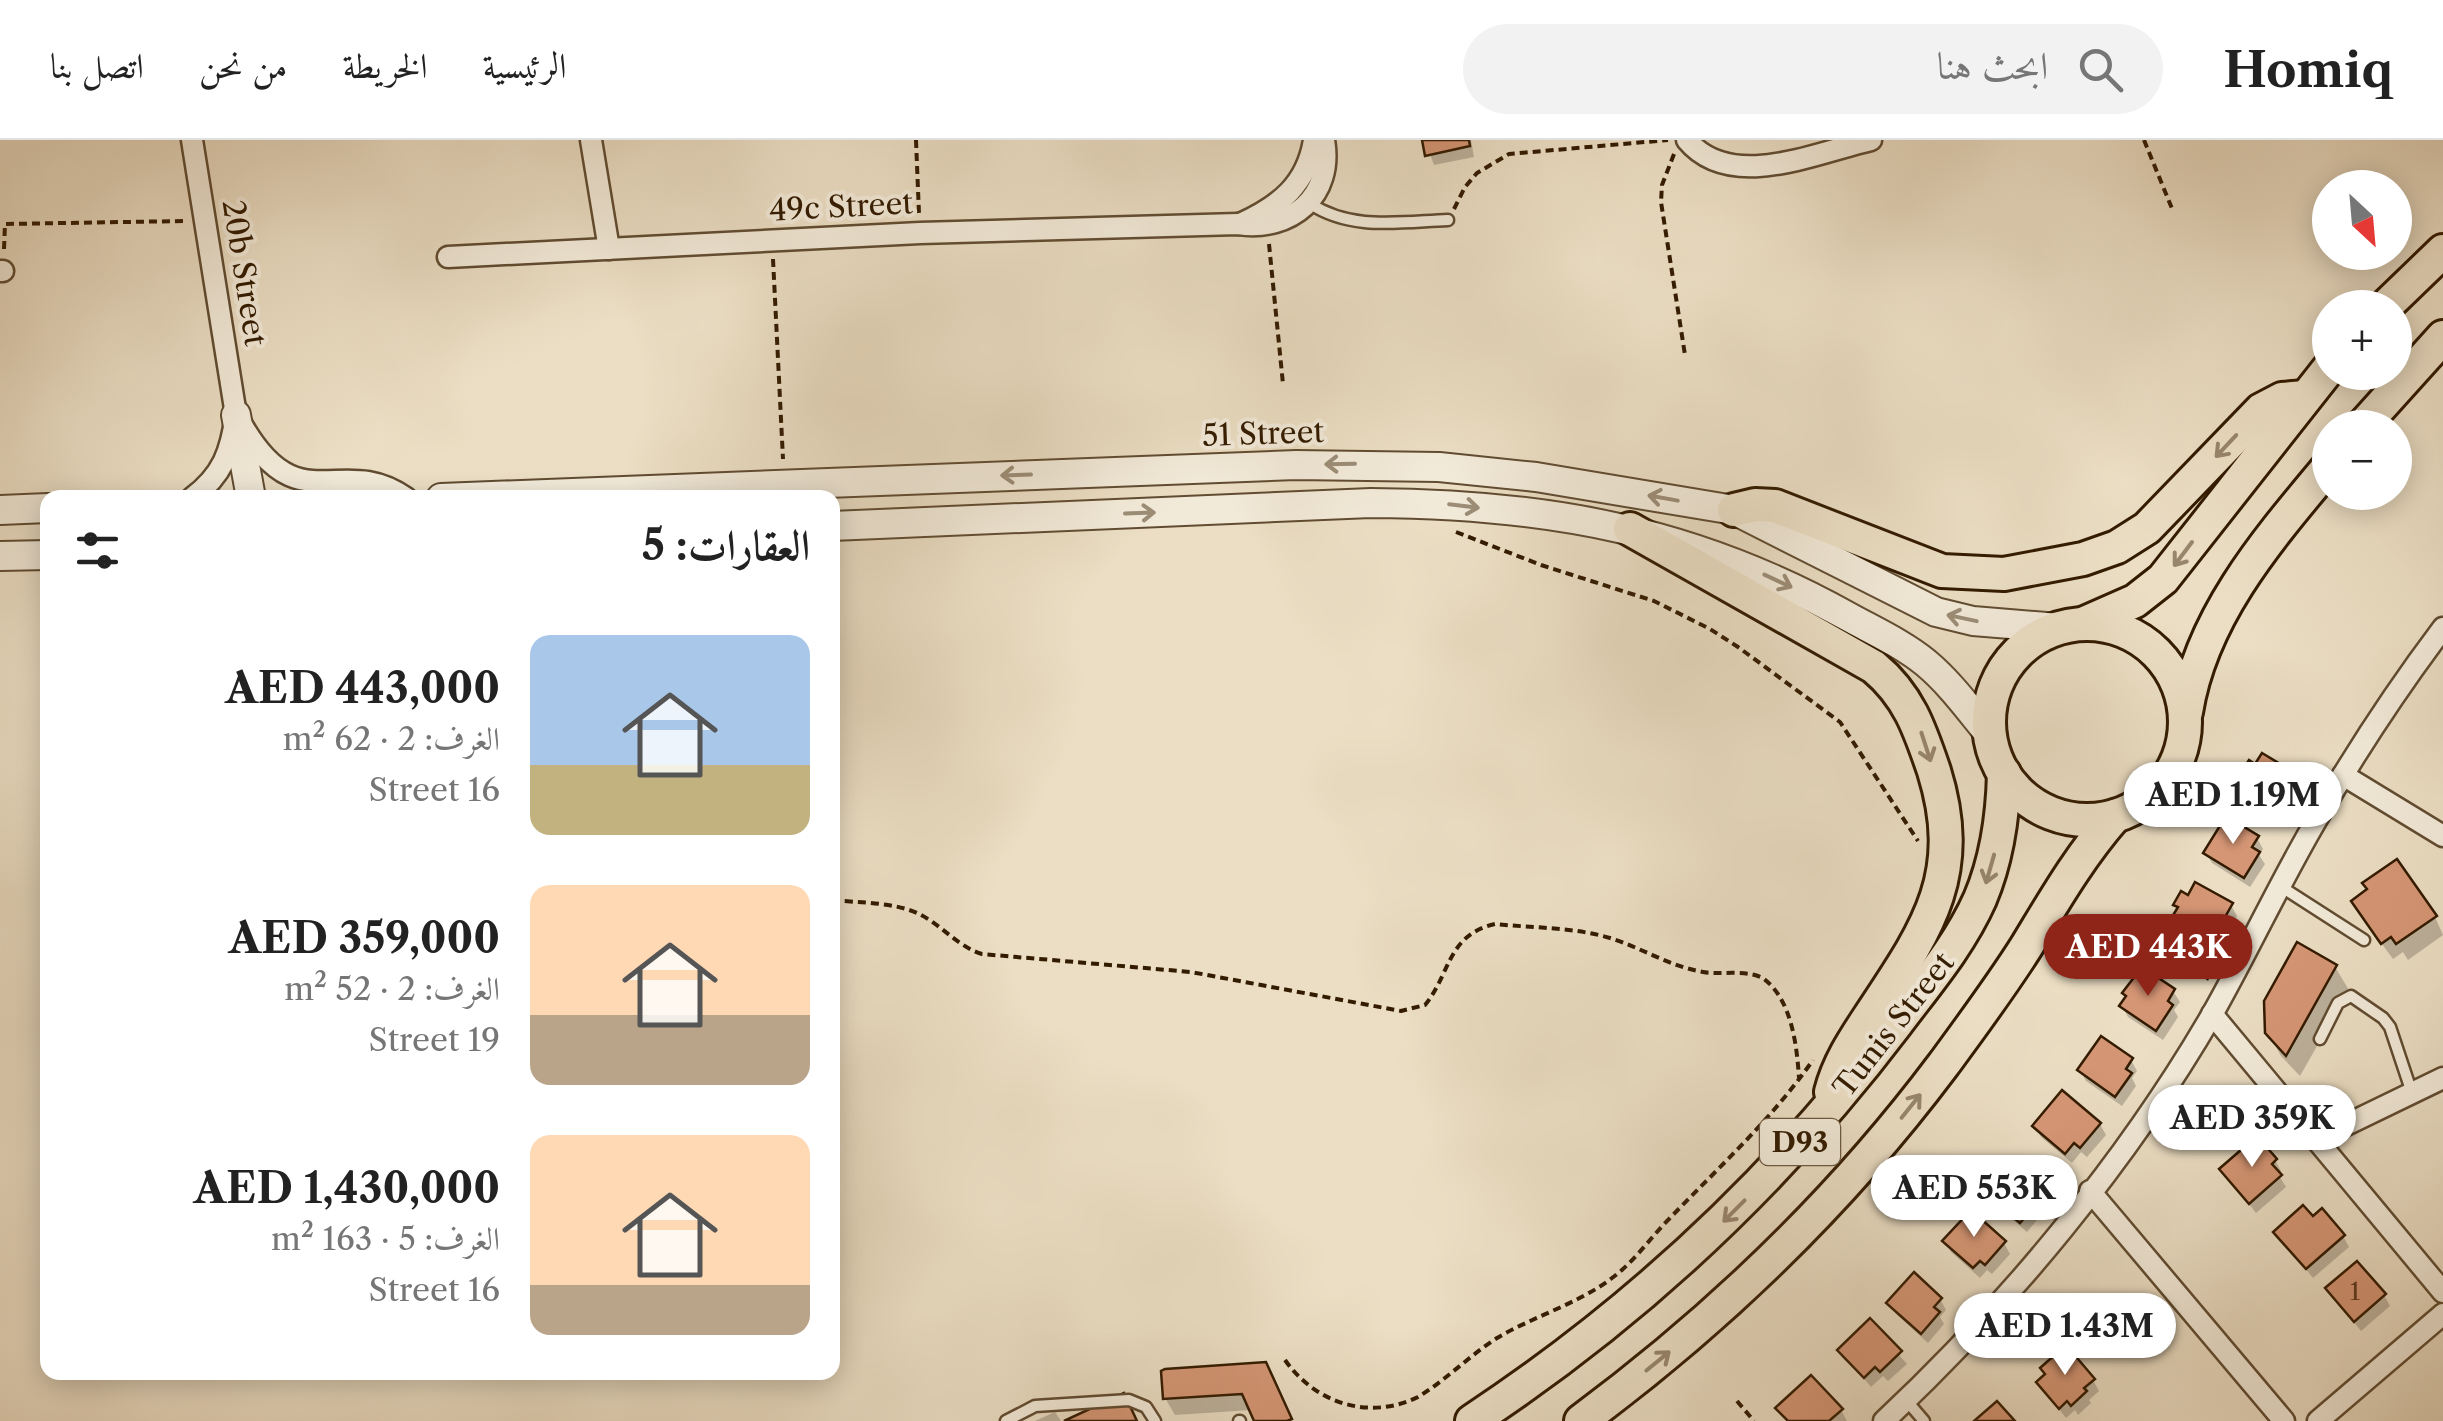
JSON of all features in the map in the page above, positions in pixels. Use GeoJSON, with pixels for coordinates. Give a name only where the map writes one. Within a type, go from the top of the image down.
{"type":"FeatureCollection","features":[{"type":"Feature","properties":{"kind":"main road"},"geometry":{"type":"LineString","coordinates":[[2403,290],[2443,251]]}},
{"type":"Feature","properties":{"kind":"main road"},"geometry":{"type":"LineString","coordinates":[[2377,410],[2443,337]]}},
{"type":"Feature","properties":{"kind":"main road"},"geometry":{"type":"LineString","coordinates":[[2312,389],[2163,579],[2135,601],[2036,639],[2016,655],[2001,676],[1987,731],[2004,773],[2020,793],[2040,808],[2064,817],[2090,820],[2115,816],[2144,802],[2168,778],[2182,749],[2194,672],[2223,608],[2312,488]]}},
{"type":"Feature","properties":{"kind":"main road"},"geometry":{"type":"LineString","coordinates":[[1734,510],[1754,504],[1775,506],[1942,571],[2004,574],[2067,562],[2100,554],[2132,538],[2160,516],[2262,410],[2282,399],[2305,397]]}},
{"type":"Feature","properties":{"kind":"main road"},"geometry":{"type":"LineString","coordinates":[[1630,529],[1874,667],[1901,694],[1919,726],[1946,822],[1942,890],[1922,937],[1847,1051],[1835,1079],[1829,1108]]}},
{"type":"Feature","properties":{"kind":"main road"},"geometry":{"type":"LineString","coordinates":[[2070,626],[2113,627],[2141,639],[2164,660],[2180,686],[2186,717]]}},
{"type":"Feature","properties":{"kind":"main road","name":"Tunis Street"},"geometry":{"type":"LineString","coordinates":[[1472,1421],[1565,1357],[1658,1282],[1721,1224],[1829,1108],[1944,962],[1968,923],[1982,896],[1998,837],[2004,773]]}},
{"type":"Feature","properties":{"kind":"main road","name":"Tunis Street"},"geometry":{"type":"LineString","coordinates":[[1581,1421],[1727,1302],[1869,1156],[1973,1024],[2069,875],[2115,816]]}},
{"type":"Feature","properties":{"kind":"street","name":"20b Street"},"geometry":{"type":"LineString","coordinates":[[192,140],[236,415],[232,444],[223,466],[203,490]]}},
{"type":"Feature","properties":{"kind":"street"},"geometry":{"type":"LineString","coordinates":[[591,140],[609,249]]}},
{"type":"Feature","properties":{"kind":"street"},"geometry":{"type":"LineString","coordinates":[[1301,197],[1314,140]]}},
{"type":"Feature","properties":{"kind":"street"},"geometry":{"type":"LineString","coordinates":[[1267,226],[1283,221],[1325,170],[1324,140]]}},
{"type":"Feature","properties":{"kind":"street"},"geometry":{"type":"LineString","coordinates":[[1681,146],[1726,166],[1754,168],[1871,140]]}},
{"type":"Feature","properties":{"kind":"street","name":"49c Street"},"geometry":{"type":"LineString","coordinates":[[1238,224],[1301,197]]}},
{"type":"Feature","properties":{"kind":"street","name":"49c Street"},"geometry":{"type":"LineString","coordinates":[[448,257],[920,233],[1267,226]]}},
{"type":"Feature","properties":{"kind":"street","name":"20b Street"},"geometry":{"type":"LineString","coordinates":[[236,415],[264,458],[288,476],[317,482],[380,483],[392,490]]}},
{"type":"Feature","properties":{"kind":"street"},"geometry":{"type":"LineString","coordinates":[[236,415],[250,490]]}},
{"type":"Feature","properties":{"kind":"street","name":"51 Street"},"geometry":{"type":"LineString","coordinates":[[637,490],[1392,464],[1536,476],[1734,510],[1936,612],[1974,621],[2070,626]]}},
{"type":"Feature","properties":{"kind":"street"},"geometry":{"type":"LineString","coordinates":[[840,526],[1439,503],[1578,518],[1703,549],[1768,576],[1894,642],[1938,673],[1987,731]]}},
{"type":"Feature","properties":{"kind":"street"},"geometry":{"type":"LineString","coordinates":[[0,510],[40,508]]}},
{"type":"Feature","properties":{"kind":"street"},"geometry":{"type":"LineString","coordinates":[[5,556],[22,542],[40,538]]}},
{"type":"Feature","properties":{"kind":"street"},"geometry":{"type":"LineString","coordinates":[[5,556],[40,555]]}},
{"type":"Feature","properties":{"kind":"street"},"geometry":{"type":"LineString","coordinates":[[1884,1421],[1989,1314],[2148,1114],[2226,990],[2344,774],[2443,628]]}},
{"type":"Feature","properties":{"kind":"street"},"geometry":{"type":"LineString","coordinates":[[2344,774],[2443,836]]}},
{"type":"Feature","properties":{"kind":"street"},"geometry":{"type":"LineString","coordinates":[[2212,1014],[2443,1292]]}},
{"type":"Feature","properties":{"kind":"street"},"geometry":{"type":"LineString","coordinates":[[2317,1139],[2443,1078]]}},
{"type":"Feature","properties":{"kind":"street"},"geometry":{"type":"LineString","coordinates":[[2090,1191],[2284,1421]]}},
{"type":"Feature","properties":{"kind":"street"},"geometry":{"type":"LineString","coordinates":[[2318,1421],[2443,1314]]}},
{"type":"Feature","properties":{"kind":"lane"},"geometry":{"type":"LineString","coordinates":[[1301,197],[1328,216],[1346,222],[1448,220]]}},
{"type":"Feature","properties":{"kind":"lane"},"geometry":{"type":"LineString","coordinates":[[2280,886],[2364,940]]}},
{"type":"Feature","properties":{"kind":"lane"},"geometry":{"type":"LineString","coordinates":[[2320,1039],[2338,1003],[2351,996],[2390,1026],[2412,1093]]}},
{"type":"Feature","properties":{"kind":"lane"},"geometry":{"type":"LineString","coordinates":[[1006,1421],[1035,1406],[1129,1400],[1146,1407],[1155,1421]]}},
{"type":"Feature","properties":{"kind":"lane"},"geometry":{"type":"LineString","coordinates":[[1906,1400],[1924,1421]]}},
{"type":"Feature","properties":{"kind":"path"},"geometry":{"type":"LineString","coordinates":[[916,140],[920,233]]}},
{"type":"Feature","properties":{"kind":"path"},"geometry":{"type":"LineString","coordinates":[[1448,220],[1477,173],[1509,154],[1673,140]]}},
{"type":"Feature","properties":{"kind":"path"},"geometry":{"type":"LineString","coordinates":[[2144,140],[2174,211]]}},
{"type":"Feature","properties":{"kind":"path"},"geometry":{"type":"LineString","coordinates":[[1681,146],[1662,185],[1660,202],[1685,355]]}},
{"type":"Feature","properties":{"kind":"path"},"geometry":{"type":"LineString","coordinates":[[1,271],[5,224],[205,221]]}},
{"type":"Feature","properties":{"kind":"path"},"geometry":{"type":"LineString","coordinates":[[1267,226],[1282,384]]}},
{"type":"Feature","properties":{"kind":"path"},"geometry":{"type":"LineString","coordinates":[[772,241],[784,484]]}},
{"type":"Feature","properties":{"kind":"path"},"geometry":{"type":"LineString","coordinates":[[1443,527],[1570,575],[1654,601],[1695,620],[1738,647],[1840,722],[1924,853]]}},
{"type":"Feature","properties":{"kind":"path"},"geometry":{"type":"LineString","coordinates":[[840,901],[913,911],[959,944],[982,954],[1191,972],[1401,1012],[1424,1005],[1456,946],[1484,926],[1591,934],[1624,943],[1679,967],[1760,977],[1776,993],[1787,1015],[1796,1044],[1799,1078]]}},
{"type":"Feature","properties":{"kind":"path"},"geometry":{"type":"LineString","coordinates":[[2125,928],[2226,990]]}},
{"type":"Feature","properties":{"kind":"path"},"geometry":{"type":"LineString","coordinates":[[1285,1360],[1309,1388],[1342,1405],[1379,1409],[1414,1399],[1484,1346],[1592,1291],[1627,1266],[1746,1142],[1816,1055]]}},
{"type":"Feature","properties":{"kind":"path"},"geometry":{"type":"LineString","coordinates":[[1736,1401],[1754,1421]]}},
{"type":"Feature","properties":{"kind":"building"},"geometry":{"type":"Polygon","coordinates":[[[1422,140],[1469,140],[1470,146],[1425,156],[1422,140]]]}},
{"type":"Feature","properties":{"kind":"building"},"geometry":{"type":"Polygon","coordinates":[[[2262,753],[2292,771],[2286,781],[2293,785],[2276,813],[2237,790],[2245,776],[2240,774],[2249,760],[2255,764],[2262,753]]]}},
{"type":"Feature","properties":{"kind":"building"},"geometry":{"type":"Polygon","coordinates":[[[2226,816],[2259,836],[2252,847],[2260,852],[2244,878],[2203,853],[2226,816]]]}},
{"type":"Feature","properties":{"kind":"building"},"geometry":{"type":"Polygon","coordinates":[[[2397,859],[2437,916],[2396,944],[2391,937],[2381,944],[2351,901],[2367,889],[2362,883],[2397,859]]]}},
{"type":"Feature","properties":{"kind":"building"},"geometry":{"type":"Polygon","coordinates":[[[2195,882],[2233,903],[2217,931],[2211,927],[2206,937],[2172,917],[2181,891],[2188,895],[2195,882]]]}},
{"type":"Feature","properties":{"kind":"building"},"geometry":{"type":"Polygon","coordinates":[[[2297,942],[2337,965],[2286,1056],[2265,1033],[2264,1001],[2297,942]]]}},
{"type":"Feature","properties":{"kind":"building"},"geometry":{"type":"Polygon","coordinates":[[[2142,967],[2175,989],[2168,1001],[2173,1005],[2156,1031],[2119,1006],[2126,996],[2122,993],[2142,967]]]}},
{"type":"Feature","properties":{"kind":"building"},"geometry":{"type":"Polygon","coordinates":[[[2101,1036],[2133,1058],[2126,1069],[2132,1073],[2115,1097],[2077,1070],[2101,1036]]]}},
{"type":"Feature","properties":{"kind":"building"},"geometry":{"type":"Polygon","coordinates":[[[2062,1090],[2101,1123],[2080,1148],[2074,1143],[2065,1154],[2032,1126],[2062,1090]]]}},
{"type":"Feature","properties":{"kind":"building"},"geometry":{"type":"Polygon","coordinates":[[[2257,1136],[2277,1159],[2272,1164],[2282,1175],[2249,1204],[2219,1169],[2257,1136]]]}},
{"type":"Feature","properties":{"kind":"building"},"geometry":{"type":"Polygon","coordinates":[[[2010,1159],[2040,1184],[2034,1191],[2041,1198],[2020,1223],[1983,1192],[2010,1159]]]}},
{"type":"Feature","properties":{"kind":"building"},"geometry":{"type":"Polygon","coordinates":[[[2303,1205],[2313,1216],[2322,1208],[2345,1235],[2306,1269],[2273,1232],[2303,1205]]]}},
{"type":"Feature","properties":{"kind":"building"},"geometry":{"type":"Polygon","coordinates":[[[1971,1210],[2006,1241],[1985,1265],[1980,1261],[1973,1268],[1942,1241],[1971,1210]]]}},
{"type":"Feature","properties":{"kind":"building"},"geometry":{"type":"Polygon","coordinates":[[[2357,1261],[2386,1294],[2354,1322],[2325,1288],[2357,1261]]]}},
{"type":"Feature","properties":{"kind":"building"},"geometry":{"type":"Polygon","coordinates":[[[1914,1272],[1942,1298],[1934,1307],[1940,1312],[1921,1334],[1886,1303],[1914,1272]]]}},
{"type":"Feature","properties":{"kind":"building"},"geometry":{"type":"Polygon","coordinates":[[[1870,1318],[1902,1351],[1880,1372],[1875,1367],[1864,1378],[1837,1350],[1870,1318]]]}},
{"type":"Feature","properties":{"kind":"building"},"geometry":{"type":"Polygon","coordinates":[[[2066,1345],[2095,1379],[2071,1406],[2067,1401],[2059,1409],[2036,1382],[2045,1374],[2040,1368],[2066,1345]]]}},
{"type":"Feature","properties":{"kind":"building"},"geometry":{"type":"Polygon","coordinates":[[[1266,1362],[1292,1419],[1254,1421],[1242,1394],[1163,1399],[1161,1371],[1165,1369],[1266,1362]]]}},
{"type":"Feature","properties":{"kind":"building"},"geometry":{"type":"Polygon","coordinates":[[[1811,1375],[1843,1409],[1829,1421],[1788,1421],[1775,1408],[1811,1375]]]}},
{"type":"Feature","properties":{"kind":"building"},"geometry":{"type":"Polygon","coordinates":[[[1124,1393],[1137,1421],[1064,1421],[1124,1393]]]}},
{"type":"Feature","properties":{"kind":"building"},"geometry":{"type":"Polygon","coordinates":[[[1997,1401],[2015,1421],[1974,1421],[1997,1401]]]}}]}
